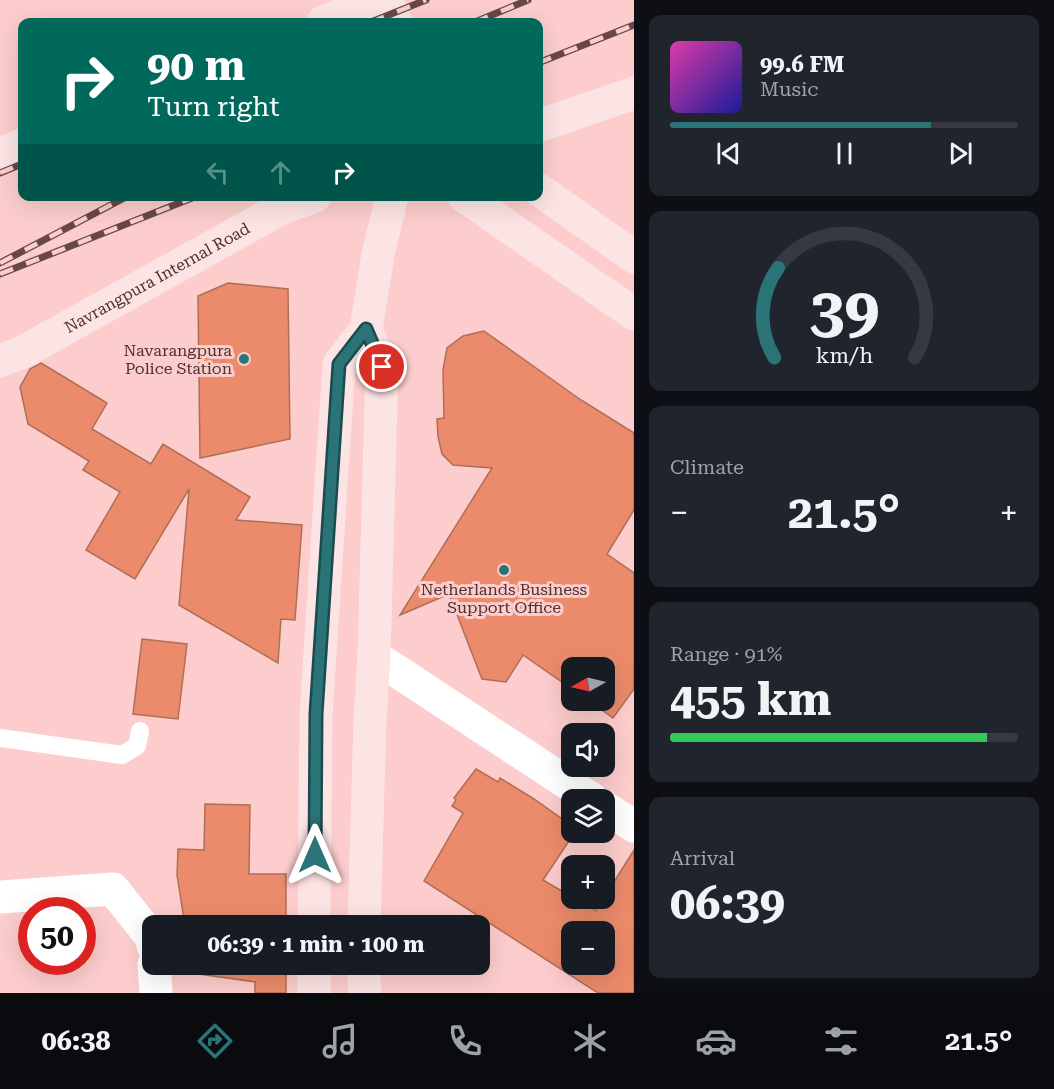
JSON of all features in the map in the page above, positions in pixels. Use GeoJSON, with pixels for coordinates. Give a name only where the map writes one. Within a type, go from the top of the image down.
{"type":"FeatureCollection","features":[{"type":"Feature","properties":{"kind":"main road"},"geometry":{"type":"LineString","coordinates":[[327,16],[377,0]]}},
{"type":"Feature","properties":{"kind":"main road"},"geometry":{"type":"LineString","coordinates":[[386,0],[394,18]]}},
{"type":"Feature","properties":{"kind":"main road"},"geometry":{"type":"LineString","coordinates":[[543,124],[634,93]]}},
{"type":"Feature","properties":{"kind":"main road"},"geometry":{"type":"LineString","coordinates":[[0,154],[18,147]]}},
{"type":"Feature","properties":{"kind":"main road"},"geometry":{"type":"LineString","coordinates":[[543,193],[634,257]]}},
{"type":"Feature","properties":{"kind":"main road","name":"Navrangpura Internal Road"},"geometry":{"type":"LineString","coordinates":[[0,361],[23,352],[280,209],[302,201]]}},
{"type":"Feature","properties":{"kind":"main road"},"geometry":{"type":"LineString","coordinates":[[314,915],[316,714],[339,364],[366,329],[378,255],[391,201]]}},
{"type":"Feature","properties":{"kind":"main road"},"geometry":{"type":"LineString","coordinates":[[471,201],[634,314]]}},
{"type":"Feature","properties":{"kind":"main road"},"geometry":{"type":"LineString","coordinates":[[364,915],[382,367],[366,329]]}},
{"type":"Feature","properties":{"kind":"main road"},"geometry":{"type":"LineString","coordinates":[[314,975],[314,993]]}},
{"type":"Feature","properties":{"kind":"main road"},"geometry":{"type":"LineString","coordinates":[[364,975],[365,993]]}},
{"type":"Feature","properties":{"kind":"street"},"geometry":{"type":"LineString","coordinates":[[374,656],[576,789]]}},
{"type":"Feature","properties":{"kind":"street"},"geometry":{"type":"LineString","coordinates":[[615,814],[634,826]]}},
{"type":"Feature","properties":{"kind":"street"},"geometry":{"type":"LineString","coordinates":[[0,897],[113,889],[142,925]]}},
{"type":"Feature","properties":{"kind":"street"},"geometry":{"type":"LineString","coordinates":[[155,975],[156,993]]}},
{"type":"Feature","properties":{"kind":"lane"},"geometry":{"type":"LineString","coordinates":[[0,738],[122,755],[137,746],[140,731]]}},
{"type":"Feature","properties":{"kind":"building","name":"Navarangpura Police Station"},"geometry":{"type":"Polygon","coordinates":[[[228,283],[288,289],[290,439],[200,458],[198,296],[228,283]]]}},
{"type":"Feature","properties":{"kind":"building"},"geometry":{"type":"Polygon","coordinates":[[[484,331],[581,400],[634,433],[634,510],[607,554],[634,573],[634,689],[613,718],[603,711],[615,711],[615,657],[561,657],[561,681],[523,655],[506,682],[482,679],[449,594],[400,615],[492,468],[453,465],[442,454],[438,437],[437,419],[444,418],[443,370],[447,348],[463,336],[484,331]]]}},
{"type":"Feature","properties":{"kind":"building"},"geometry":{"type":"Polygon","coordinates":[[[41,363],[107,403],[92,429],[151,464],[163,444],[250,497],[236,520],[302,525],[295,620],[281,619],[278,663],[179,605],[189,489],[135,579],[86,550],[120,492],[83,470],[89,461],[28,424],[20,387],[30,369],[41,363]]]}},
{"type":"Feature","properties":{"kind":"building"},"geometry":{"type":"Polygon","coordinates":[[[142,639],[187,644],[178,719],[133,714],[142,639]]]}},
{"type":"Feature","properties":{"kind":"building"},"geometry":{"type":"Polygon","coordinates":[[[476,769],[498,782],[500,778],[561,818],[561,843],[568,843],[543,880],[561,891],[561,909],[593,909],[596,911],[597,909],[615,909],[615,880],[634,850],[634,993],[598,993],[570,975],[615,975],[615,921],[561,921],[561,969],[490,923],[490,915],[477,915],[424,881],[463,813],[452,806],[456,800],[454,798],[476,769]]]}},
{"type":"Feature","properties":{"kind":"building"},"geometry":{"type":"Polygon","coordinates":[[[205,804],[250,805],[249,874],[286,874],[286,915],[183,915],[177,875],[178,849],[204,850],[205,804]]]}},
{"type":"Feature","properties":{"kind":"building"},"geometry":{"type":"Polygon","coordinates":[[[206,975],[286,975],[286,993],[255,993],[255,982],[206,975]]]}},
{"type":"Feature","properties":{"kind":"railway"},"geometry":{"type":"LineString","coordinates":[[381,18],[426,0]]}},
{"type":"Feature","properties":{"kind":"railway"},"geometry":{"type":"LineString","coordinates":[[485,18],[528,0]]}},
{"type":"Feature","properties":{"kind":"railway"},"geometry":{"type":"LineString","coordinates":[[543,61],[634,25]]}},
{"type":"Feature","properties":{"kind":"railway"},"geometry":{"type":"LineString","coordinates":[[0,173],[18,166]]}},
{"type":"Feature","properties":{"kind":"railway"},"geometry":{"type":"LineString","coordinates":[[0,263],[118,201]]}},
{"type":"Feature","properties":{"kind":"railway"},"geometry":{"type":"LineString","coordinates":[[0,274],[184,201]]}},
{"type":"Feature","properties":{"kind":"place","name":"Navarangpura Police Station"},"geometry":{"type":"Point","coordinates":[244,359]}},
{"type":"Feature","properties":{"kind":"place","name":"Netherlands Business Support Office"},"geometry":{"type":"Point","coordinates":[504,570]}},
{"type":"Feature","properties":{"kind":"route"},"geometry":{"type":"LineString","coordinates":[[315,855],[316,714],[339,364],[366,329],[382,367]]}}]}
